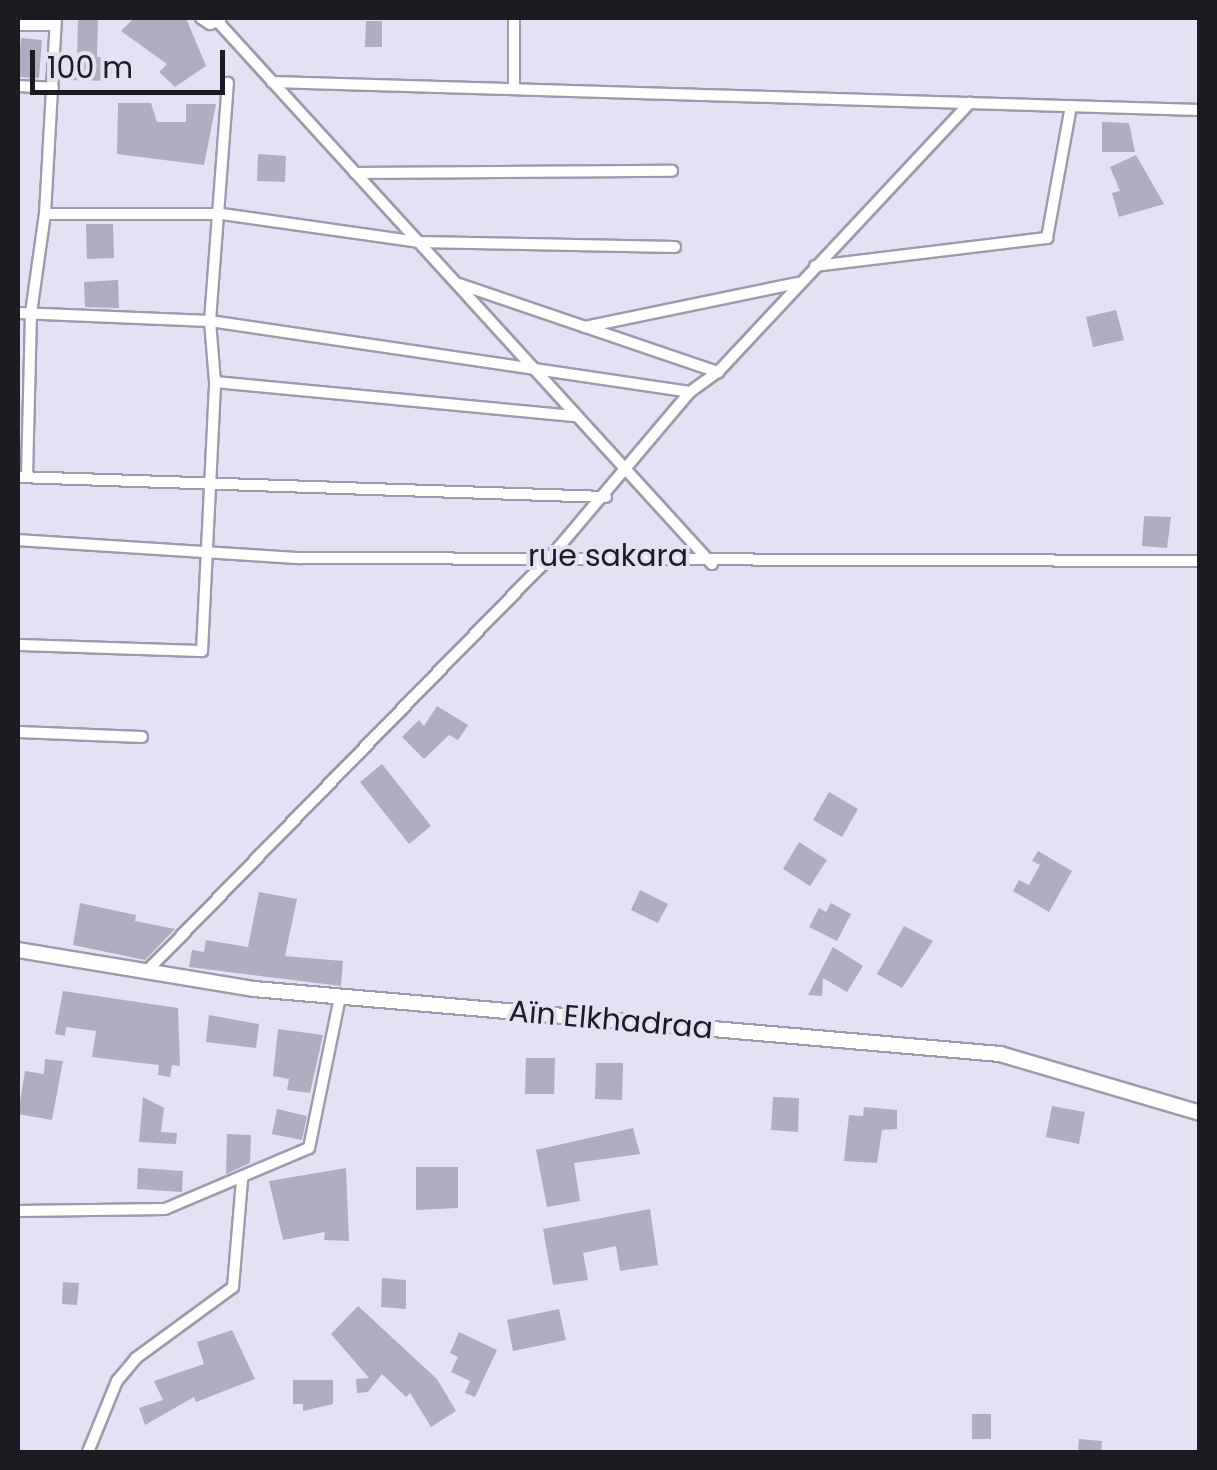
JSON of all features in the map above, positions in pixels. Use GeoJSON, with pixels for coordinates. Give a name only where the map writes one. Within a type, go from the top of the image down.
{"type":"FeatureCollection","features":[{"type":"Feature","properties":{"kind":"main road","name":"Aïn Elkhadraa"},"geometry":{"type":"LineString","coordinates":[[18,950],[340,997],[1000,1054],[1200,1114]]}},
{"type":"Feature","properties":{"kind":"street"},"geometry":{"type":"LineString","coordinates":[[201,18],[220,20],[525,364],[709,560]]}},
{"type":"Feature","properties":{"kind":"street"},"geometry":{"type":"LineString","coordinates":[[514,18],[514,89]]}},
{"type":"Feature","properties":{"kind":"street"},"geometry":{"type":"LineString","coordinates":[[18,25],[56,21],[45,214],[31,314],[22,477],[606,497]]}},
{"type":"Feature","properties":{"kind":"street"},"geometry":{"type":"LineString","coordinates":[[272,82],[1200,110]]}},
{"type":"Feature","properties":{"kind":"street"},"geometry":{"type":"LineString","coordinates":[[18,646],[202,652],[215,382],[210,321],[222,214],[228,83]]}},
{"type":"Feature","properties":{"kind":"street"},"geometry":{"type":"LineString","coordinates":[[18,86],[53,88]]}},
{"type":"Feature","properties":{"kind":"street"},"geometry":{"type":"LineString","coordinates":[[147,971],[554,554],[628,472],[690,392],[718,372],[970,103]]}},
{"type":"Feature","properties":{"kind":"street"},"geometry":{"type":"LineString","coordinates":[[814,266],[1047,238],[1071,106]]}},
{"type":"Feature","properties":{"kind":"street"},"geometry":{"type":"LineString","coordinates":[[355,173],[672,170]]}},
{"type":"Feature","properties":{"kind":"street"},"geometry":{"type":"LineString","coordinates":[[45,214],[222,214],[418,242],[674,247]]}},
{"type":"Feature","properties":{"kind":"street"},"geometry":{"type":"LineString","coordinates":[[456,283],[718,372]]}},
{"type":"Feature","properties":{"kind":"street"},"geometry":{"type":"LineString","coordinates":[[584,327],[798,283]]}},
{"type":"Feature","properties":{"kind":"street"},"geometry":{"type":"LineString","coordinates":[[18,312],[210,321],[525,364],[690,392]]}},
{"type":"Feature","properties":{"kind":"street"},"geometry":{"type":"LineString","coordinates":[[215,382],[577,416]]}},
{"type":"Feature","properties":{"kind":"street","name":"rue sakara"},"geometry":{"type":"LineString","coordinates":[[18,540],[299,558],[554,554],[709,560],[1200,561]]}},
{"type":"Feature","properties":{"kind":"street"},"geometry":{"type":"LineString","coordinates":[[18,732],[142,736]]}},
{"type":"Feature","properties":{"kind":"street"},"geometry":{"type":"LineString","coordinates":[[18,1211],[165,1208],[242,1179],[308,1148],[340,997]]}},
{"type":"Feature","properties":{"kind":"street"},"geometry":{"type":"LineString","coordinates":[[88,1452],[117,1381],[136,1358],[233,1288],[242,1179]]}},
{"type":"Feature","properties":{"kind":"building"},"geometry":{"type":"Polygon","coordinates":[[[78,18],[98,18],[97,57],[112,57],[111,81],[68,80],[68,60],[77,61],[78,18]]]}},
{"type":"Feature","properties":{"kind":"building"},"geometry":{"type":"Polygon","coordinates":[[[134,18],[186,18],[206,66],[175,87],[159,72],[167,64],[121,31],[134,18]]]}},
{"type":"Feature","properties":{"kind":"building"},"geometry":{"type":"Polygon","coordinates":[[[366,21],[382,21],[382,47],[365,47],[366,21]]]}},
{"type":"Feature","properties":{"kind":"building"},"geometry":{"type":"Polygon","coordinates":[[[21,38],[42,40],[39,78],[18,77],[21,38]]]}},
{"type":"Feature","properties":{"kind":"building"},"geometry":{"type":"Polygon","coordinates":[[[118,103],[151,103],[157,122],[186,122],[186,104],[216,104],[204,165],[117,154],[118,103]]]}},
{"type":"Feature","properties":{"kind":"building"},"geometry":{"type":"Polygon","coordinates":[[[1102,122],[1129,123],[1135,152],[1102,152],[1102,122]]]}},
{"type":"Feature","properties":{"kind":"building"},"geometry":{"type":"Polygon","coordinates":[[[258,154],[286,156],[285,182],[257,181],[258,154]]]}},
{"type":"Feature","properties":{"kind":"building"},"geometry":{"type":"Polygon","coordinates":[[[1136,155],[1164,204],[1119,217],[1112,193],[1120,191],[1110,167],[1136,155]]]}},
{"type":"Feature","properties":{"kind":"building"},"geometry":{"type":"Polygon","coordinates":[[[86,224],[113,224],[114,258],[87,259],[86,224]]]}},
{"type":"Feature","properties":{"kind":"building"},"geometry":{"type":"Polygon","coordinates":[[[118,280],[119,308],[85,307],[84,282],[118,280]]]}},
{"type":"Feature","properties":{"kind":"building"},"geometry":{"type":"Polygon","coordinates":[[[1116,310],[1124,340],[1093,347],[1086,317],[1116,310]]]}},
{"type":"Feature","properties":{"kind":"building"},"geometry":{"type":"Polygon","coordinates":[[[1144,516],[1171,517],[1167,548],[1142,546],[1144,516]]]}},
{"type":"Feature","properties":{"kind":"building"},"geometry":{"type":"Polygon","coordinates":[[[437,706],[468,725],[458,740],[449,735],[424,759],[402,737],[419,720],[424,726],[437,706]]]}},
{"type":"Feature","properties":{"kind":"building"},"geometry":{"type":"Polygon","coordinates":[[[382,764],[431,826],[409,844],[360,782],[382,764]]]}},
{"type":"Feature","properties":{"kind":"building"},"geometry":{"type":"Polygon","coordinates":[[[829,792],[858,809],[842,837],[813,820],[829,792]]]}},
{"type":"Feature","properties":{"kind":"building"},"geometry":{"type":"Polygon","coordinates":[[[799,842],[827,860],[810,886],[783,869],[799,842]]]}},
{"type":"Feature","properties":{"kind":"building"},"geometry":{"type":"Polygon","coordinates":[[[1038,851],[1072,871],[1049,912],[1013,891],[1019,880],[1029,885],[1040,865],[1032,861],[1038,851]]]}},
{"type":"Feature","properties":{"kind":"building"},"geometry":{"type":"Polygon","coordinates":[[[640,890],[668,904],[658,923],[631,910],[640,890]]]}},
{"type":"Feature","properties":{"kind":"building"},"geometry":{"type":"Polygon","coordinates":[[[259,892],[297,899],[285,956],[343,961],[341,986],[189,967],[192,950],[204,952],[206,940],[248,947],[259,892]]]}},
{"type":"Feature","properties":{"kind":"building"},"geometry":{"type":"Polygon","coordinates":[[[80,903],[136,915],[135,921],[175,929],[145,960],[73,945],[80,903]]]}},
{"type":"Feature","properties":{"kind":"building"},"geometry":{"type":"Polygon","coordinates":[[[831,903],[851,914],[837,941],[809,927],[819,908],[826,912],[831,903]]]}},
{"type":"Feature","properties":{"kind":"building"},"geometry":{"type":"Polygon","coordinates":[[[904,926],[933,941],[902,988],[877,974],[904,926]]]}},
{"type":"Feature","properties":{"kind":"building"},"geometry":{"type":"Polygon","coordinates":[[[833,947],[863,966],[847,992],[823,978],[822,996],[808,995],[833,947]]]}},
{"type":"Feature","properties":{"kind":"building"},"geometry":{"type":"Polygon","coordinates":[[[63,991],[178,1008],[180,1066],[172,1065],[170,1077],[158,1075],[159,1065],[92,1057],[96,1031],[66,1027],[65,1036],[55,1034],[63,991]]]}},
{"type":"Feature","properties":{"kind":"building"},"geometry":{"type":"Polygon","coordinates":[[[209,1015],[259,1024],[256,1048],[206,1042],[209,1015]]]}},
{"type":"Feature","properties":{"kind":"building"},"geometry":{"type":"Polygon","coordinates":[[[278,1029],[323,1035],[310,1093],[287,1090],[289,1079],[273,1076],[278,1029]]]}},
{"type":"Feature","properties":{"kind":"building"},"geometry":{"type":"Polygon","coordinates":[[[526,1058],[555,1058],[554,1094],[525,1094],[526,1058]]]}},
{"type":"Feature","properties":{"kind":"building"},"geometry":{"type":"Polygon","coordinates":[[[45,1059],[63,1061],[52,1120],[18,1114],[25,1071],[44,1074],[45,1059]]]}},
{"type":"Feature","properties":{"kind":"building"},"geometry":{"type":"Polygon","coordinates":[[[596,1063],[623,1063],[622,1100],[595,1099],[596,1063]]]}},
{"type":"Feature","properties":{"kind":"building"},"geometry":{"type":"Polygon","coordinates":[[[143,1097],[164,1108],[161,1132],[177,1133],[176,1144],[139,1142],[143,1097]]]}},
{"type":"Feature","properties":{"kind":"building"},"geometry":{"type":"Polygon","coordinates":[[[773,1097],[799,1098],[798,1132],[771,1130],[773,1097]]]}},
{"type":"Feature","properties":{"kind":"building"},"geometry":{"type":"Polygon","coordinates":[[[1052,1106],[1085,1112],[1079,1144],[1046,1137],[1052,1106]]]}},
{"type":"Feature","properties":{"kind":"building"},"geometry":{"type":"Polygon","coordinates":[[[864,1107],[897,1110],[897,1129],[882,1130],[877,1163],[844,1161],[849,1115],[863,1116],[864,1107]]]}},
{"type":"Feature","properties":{"kind":"building"},"geometry":{"type":"Polygon","coordinates":[[[277,1109],[307,1116],[302,1140],[272,1134],[277,1109]]]}},
{"type":"Feature","properties":{"kind":"building"},"geometry":{"type":"Polygon","coordinates":[[[633,1128],[640,1154],[574,1163],[580,1201],[547,1207],[536,1150],[633,1128]]]}},
{"type":"Feature","properties":{"kind":"building"},"geometry":{"type":"Polygon","coordinates":[[[227,1134],[251,1135],[250,1163],[226,1174],[227,1134]]]}},
{"type":"Feature","properties":{"kind":"building"},"geometry":{"type":"Polygon","coordinates":[[[416,1167],[458,1167],[458,1208],[416,1210],[416,1167]]]}},
{"type":"Feature","properties":{"kind":"building"},"geometry":{"type":"Polygon","coordinates":[[[138,1168],[183,1171],[182,1192],[137,1189],[138,1168]]]}},
{"type":"Feature","properties":{"kind":"building"},"geometry":{"type":"Polygon","coordinates":[[[346,1168],[349,1241],[324,1240],[325,1232],[283,1240],[269,1181],[346,1168]]]}},
{"type":"Feature","properties":{"kind":"building"},"geometry":{"type":"Polygon","coordinates":[[[650,1209],[658,1265],[620,1271],[616,1246],[583,1253],[588,1280],[553,1285],[543,1229],[650,1209]]]}},
{"type":"Feature","properties":{"kind":"building"},"geometry":{"type":"Polygon","coordinates":[[[382,1278],[406,1280],[406,1309],[381,1307],[382,1278]]]}},
{"type":"Feature","properties":{"kind":"building"},"geometry":{"type":"Polygon","coordinates":[[[63,1282],[79,1283],[77,1305],[62,1304],[63,1282]]]}},
{"type":"Feature","properties":{"kind":"building"},"geometry":{"type":"Polygon","coordinates":[[[358,1306],[437,1379],[456,1411],[431,1427],[410,1393],[406,1397],[382,1374],[368,1392],[357,1393],[356,1379],[369,1378],[331,1334],[358,1306]]]}},
{"type":"Feature","properties":{"kind":"building"},"geometry":{"type":"Polygon","coordinates":[[[559,1309],[566,1340],[513,1351],[507,1320],[559,1309]]]}},
{"type":"Feature","properties":{"kind":"building"},"geometry":{"type":"Polygon","coordinates":[[[232,1330],[255,1379],[196,1402],[194,1397],[145,1425],[139,1408],[163,1400],[154,1381],[204,1364],[197,1342],[232,1330]]]}},
{"type":"Feature","properties":{"kind":"building"},"geometry":{"type":"Polygon","coordinates":[[[459,1332],[497,1350],[475,1397],[465,1393],[470,1381],[451,1372],[458,1357],[450,1353],[459,1332]]]}},
{"type":"Feature","properties":{"kind":"building"},"geometry":{"type":"Polygon","coordinates":[[[293,1380],[333,1380],[333,1404],[303,1411],[303,1404],[293,1404],[293,1380]]]}},
{"type":"Feature","properties":{"kind":"building"},"geometry":{"type":"Polygon","coordinates":[[[972,1414],[991,1414],[991,1439],[972,1439],[972,1414]]]}},
{"type":"Feature","properties":{"kind":"building"},"geometry":{"type":"Polygon","coordinates":[[[1079,1439],[1102,1441],[1101,1452],[1078,1452],[1079,1439]]]}}]}
